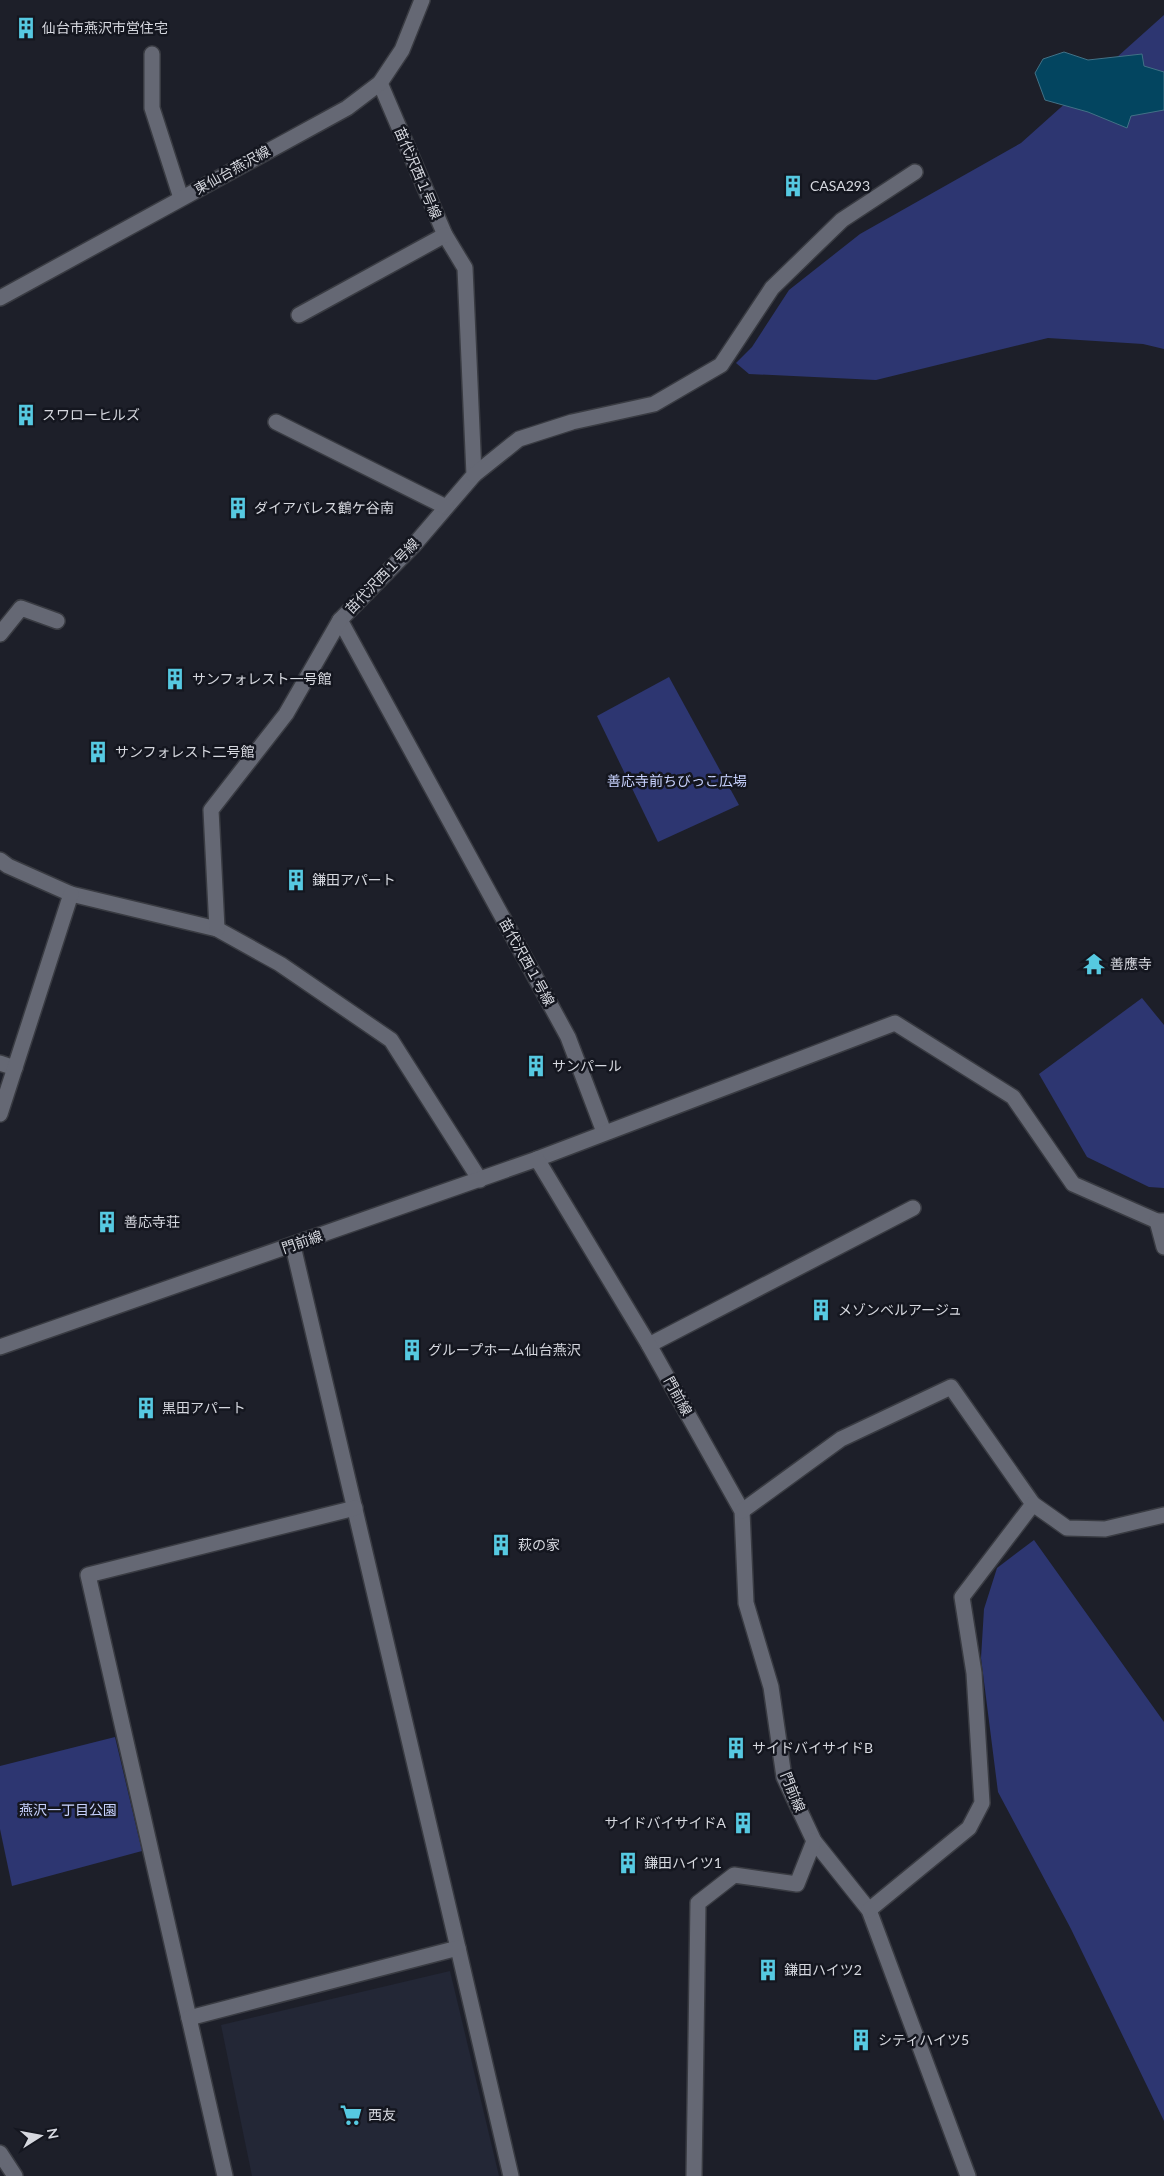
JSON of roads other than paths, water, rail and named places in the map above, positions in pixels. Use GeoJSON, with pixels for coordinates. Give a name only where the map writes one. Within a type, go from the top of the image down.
{"type":"FeatureCollection","features":[{"type":"Feature","properties":{"kind":"street","name":"東仙台燕沢線"},"geometry":{"type":"LineString","coordinates":[[0,298],[347,108],[380,83],[402,50],[422,0]]}},
{"type":"Feature","properties":{"kind":"street"},"geometry":{"type":"LineString","coordinates":[[152,54],[152,108],[181,198]]}},
{"type":"Feature","properties":{"kind":"street","name":"苗代沢西１号線"},"geometry":{"type":"LineString","coordinates":[[380,83],[445,235],[465,268],[474,476],[414,545],[340,620],[568,1037],[604,1132]]}},
{"type":"Feature","properties":{"kind":"street"},"geometry":{"type":"LineString","coordinates":[[474,476],[520,439],[572,422],[654,404],[721,366],[772,288],[842,220],[915,172]]}},
{"type":"Feature","properties":{"kind":"street"},"geometry":{"type":"LineString","coordinates":[[299,315],[445,235]]}},
{"type":"Feature","properties":{"kind":"street"},"geometry":{"type":"LineString","coordinates":[[276,422],[446,507]]}},
{"type":"Feature","properties":{"kind":"street"},"geometry":{"type":"LineString","coordinates":[[0,634],[21,608],[57,621]]}},
{"type":"Feature","properties":{"kind":"street"},"geometry":{"type":"LineString","coordinates":[[217,930],[211,810],[286,714],[340,620]]}},
{"type":"Feature","properties":{"kind":"street"},"geometry":{"type":"LineString","coordinates":[[0,860],[8,866],[71,894],[217,930],[280,964],[391,1040],[480,1180]]}},
{"type":"Feature","properties":{"kind":"street"},"geometry":{"type":"LineString","coordinates":[[0,1114],[71,894]]}},
{"type":"Feature","properties":{"kind":"street"},"geometry":{"type":"LineString","coordinates":[[538,1159],[604,1132],[895,1023],[1014,1097],[1073,1184],[1161,1221],[1164,1247]]}},
{"type":"Feature","properties":{"kind":"street"},"geometry":{"type":"LineString","coordinates":[[0,1063],[15,1068]]}},
{"type":"Feature","properties":{"kind":"street","name":"門前線"},"geometry":{"type":"LineString","coordinates":[[0,1347],[538,1159],[649,1345],[742,1511],[746,1603],[771,1687],[784,1778],[814,1840],[869,1910],[933,2077],[968,2176]]}},
{"type":"Feature","properties":{"kind":"street"},"geometry":{"type":"LineString","coordinates":[[649,1345],[913,1208]]}},
{"type":"Feature","properties":{"kind":"street"},"geometry":{"type":"LineString","coordinates":[[293,1246],[511,2176]]}},
{"type":"Feature","properties":{"kind":"street"},"geometry":{"type":"LineString","coordinates":[[742,1511],[841,1439],[951,1387],[1033,1504],[1068,1528],[1105,1530],[1164,1515]]}},
{"type":"Feature","properties":{"kind":"street"},"geometry":{"type":"LineString","coordinates":[[869,1910],[969,1828],[982,1803],[974,1673],[962,1598],[1033,1504]]}},
{"type":"Feature","properties":{"kind":"street"},"geometry":{"type":"LineString","coordinates":[[225,2176],[88,1575],[355,1508]]}},
{"type":"Feature","properties":{"kind":"street"},"geometry":{"type":"LineString","coordinates":[[694,2176],[698,1903],[734,1876],[797,1884],[814,1840]]}},
{"type":"Feature","properties":{"kind":"street"},"geometry":{"type":"LineString","coordinates":[[189,2018],[458,1948]]}},
{"type":"Feature","properties":{"kind":"street"},"geometry":{"type":"LineString","coordinates":[[0,2153],[14,2176]]}},
{"type":"Feature","properties":{"kind":"place","name":"仙台市燕沢市営住宅"},"geometry":{"type":"Point","coordinates":[26,28]}},
{"type":"Feature","properties":{"kind":"place","name":"CASA293"},"geometry":{"type":"Point","coordinates":[793,186]}},
{"type":"Feature","properties":{"kind":"place","name":"スワローヒルズ"},"geometry":{"type":"Point","coordinates":[26,415]}},
{"type":"Feature","properties":{"kind":"place","name":"ダイアパレス鶴ケ谷南"},"geometry":{"type":"Point","coordinates":[238,508]}},
{"type":"Feature","properties":{"kind":"place","name":"サンフォレスト一号館"},"geometry":{"type":"Point","coordinates":[175,679]}},
{"type":"Feature","properties":{"kind":"place","name":"サンフォレスト二号館"},"geometry":{"type":"Point","coordinates":[98,752]}},
{"type":"Feature","properties":{"kind":"place","name":"鎌田アパート"},"geometry":{"type":"Point","coordinates":[296,880]}},
{"type":"Feature","properties":{"kind":"place","name":"善應寺"},"geometry":{"type":"Point","coordinates":[1094,964]}},
{"type":"Feature","properties":{"kind":"place","name":"サンパール"},"geometry":{"type":"Point","coordinates":[536,1066]}},
{"type":"Feature","properties":{"kind":"place","name":"善応寺荘"},"geometry":{"type":"Point","coordinates":[107,1222]}},
{"type":"Feature","properties":{"kind":"place","name":"メゾンベルアージュ"},"geometry":{"type":"Point","coordinates":[821,1310]}},
{"type":"Feature","properties":{"kind":"place","name":"グループホーム仙台燕沢"},"geometry":{"type":"Point","coordinates":[412,1350]}},
{"type":"Feature","properties":{"kind":"place","name":"黒田アパート"},"geometry":{"type":"Point","coordinates":[146,1408]}},
{"type":"Feature","properties":{"kind":"place","name":"萩の家"},"geometry":{"type":"Point","coordinates":[501,1545]}},
{"type":"Feature","properties":{"kind":"place","name":"サイドバイサイドB"},"geometry":{"type":"Point","coordinates":[736,1748]}},
{"type":"Feature","properties":{"kind":"place","name":"サイドバイサイドA"},"geometry":{"type":"Point","coordinates":[743,1823]}},
{"type":"Feature","properties":{"kind":"place","name":"鎌田ハイツ1"},"geometry":{"type":"Point","coordinates":[628,1863]}},
{"type":"Feature","properties":{"kind":"place","name":"鎌田ハイツ2"},"geometry":{"type":"Point","coordinates":[768,1970]}},
{"type":"Feature","properties":{"kind":"place","name":"シティハイツ5"},"geometry":{"type":"Point","coordinates":[861,2040]}},
{"type":"Feature","properties":{"kind":"place","name":"西友"},"geometry":{"type":"Point","coordinates":[351,2115]}},
{"type":"Feature","properties":{"kind":"park label","name":"善応寺前ちびっこ広場"},"geometry":{"type":"Point","coordinates":[677,781]}},
{"type":"Feature","properties":{"kind":"park label","name":"燕沢一丁目公園"},"geometry":{"type":"Point","coordinates":[68,1810]}}]}
